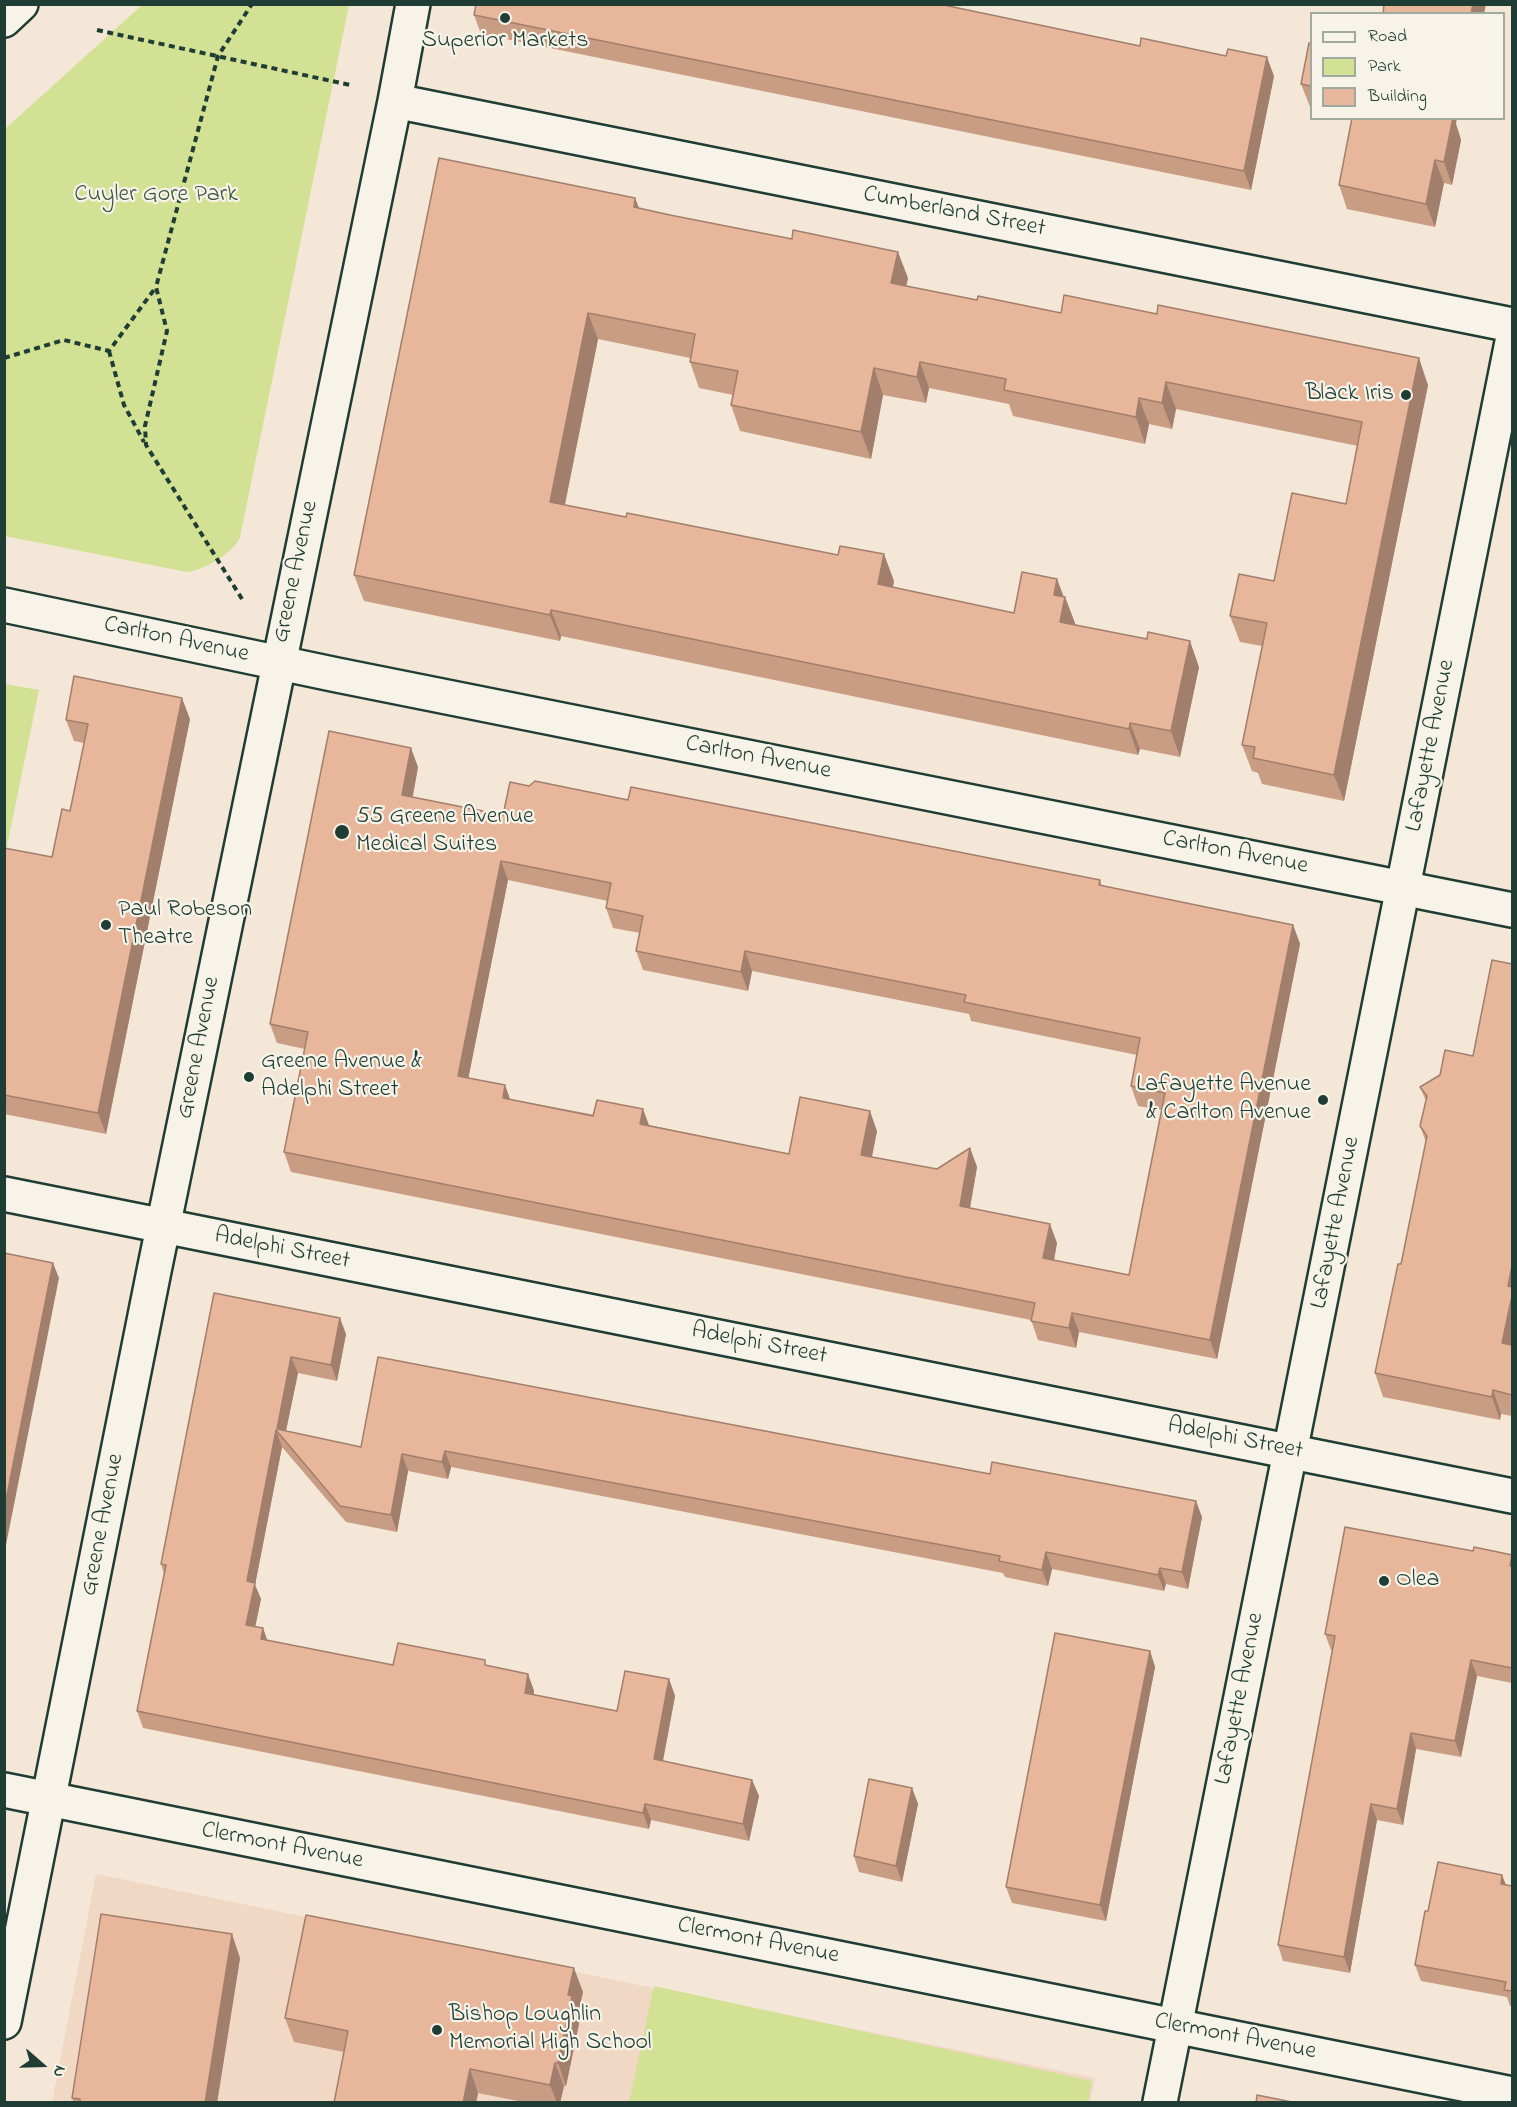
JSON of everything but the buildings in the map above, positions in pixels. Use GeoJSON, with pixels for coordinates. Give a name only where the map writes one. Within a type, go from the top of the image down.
{"type":"FeatureCollection","features":[{"type":"Feature","properties":{"kind":"street"},"geometry":{"type":"LineString","coordinates":[[4,20],[21,4]]}},
{"type":"Feature","properties":{"kind":"street","name":"Greene Avenue"},"geometry":{"type":"LineString","coordinates":[[4,2022],[413,4]]}},
{"type":"Feature","properties":{"kind":"street","name":"Cumberland Street"},"geometry":{"type":"LineString","coordinates":[[395,101],[1512,325]]}},
{"type":"Feature","properties":{"kind":"street","name":"Lafayette Avenue"},"geometry":{"type":"LineString","coordinates":[[1160,2103],[1512,342]]}},
{"type":"Feature","properties":{"kind":"street","name":"Carlton Avenue"},"geometry":{"type":"LineString","coordinates":[[4,605],[278,663],[1512,910]]}},
{"type":"Feature","properties":{"kind":"street","name":"Adelphi Street"},"geometry":{"type":"LineString","coordinates":[[4,1194],[1512,1496]]}},
{"type":"Feature","properties":{"kind":"street","name":"Clermont Avenue"},"geometry":{"type":"LineString","coordinates":[[4,1790],[1512,2094]]}},
{"type":"Feature","properties":{"kind":"path"},"geometry":{"type":"LineString","coordinates":[[109,351],[156,287],[218,56],[252,4]]}},
{"type":"Feature","properties":{"kind":"path"},"geometry":{"type":"LineString","coordinates":[[98,30],[350,85]]}},
{"type":"Feature","properties":{"kind":"path"},"geometry":{"type":"LineString","coordinates":[[146,446],[145,426],[167,331],[156,287]]}},
{"type":"Feature","properties":{"kind":"path"},"geometry":{"type":"LineString","coordinates":[[4,358],[64,340],[109,351]]}},
{"type":"Feature","properties":{"kind":"path"},"geometry":{"type":"LineString","coordinates":[[109,351],[124,405],[146,446],[242,599]]}},
{"type":"Feature","properties":{"kind":"shaded area","name":"Bishop Loughlin Memorial High School"},"geometry":{"type":"Polygon","coordinates":[[[96,1874],[1095,2078],[1090,2102],[52,2102],[96,1874]]]}},
{"type":"Feature","properties":{"kind":"green space","name":"Cuyler Gore Park"},"geometry":{"type":"Polygon","coordinates":[[[142,5],[349,5],[240,537],[232,549],[217,560],[187,572],[5,536],[5,129],[142,5]]]}},
{"type":"Feature","properties":{"kind":"green space"},"geometry":{"type":"Polygon","coordinates":[[[5,684],[39,690],[5,856],[5,684]]]}},
{"type":"Feature","properties":{"kind":"green space"},"geometry":{"type":"Polygon","coordinates":[[[654,1986],[1092,2081],[1088,2102],[629,2102],[654,1986]]]}},
{"type":"Feature","properties":{"kind":"place","name":"Superior Markets"},"geometry":{"type":"Point","coordinates":[505,18]}},
{"type":"Feature","properties":{"kind":"place","name":"Black Iris"},"geometry":{"type":"Point","coordinates":[1406,395]}},
{"type":"Feature","properties":{"kind":"place","name":"55 Greene Avenue Medical Suites"},"geometry":{"type":"Point","coordinates":[342,832]}},
{"type":"Feature","properties":{"kind":"place","name":"Paul Robeson Theatre"},"geometry":{"type":"Point","coordinates":[106,925]}},
{"type":"Feature","properties":{"kind":"place","name":"Greene Avenue & Adelphi Street"},"geometry":{"type":"Point","coordinates":[249,1077]}},
{"type":"Feature","properties":{"kind":"place","name":"Lafayette Avenue & Carlton Avenue"},"geometry":{"type":"Point","coordinates":[1323,1100]}},
{"type":"Feature","properties":{"kind":"place","name":"Olea"},"geometry":{"type":"Point","coordinates":[1384,1581]}},
{"type":"Feature","properties":{"kind":"place","name":"Bishop Loughlin Memorial High School"},"geometry":{"type":"Point","coordinates":[437,2030]}}]}
